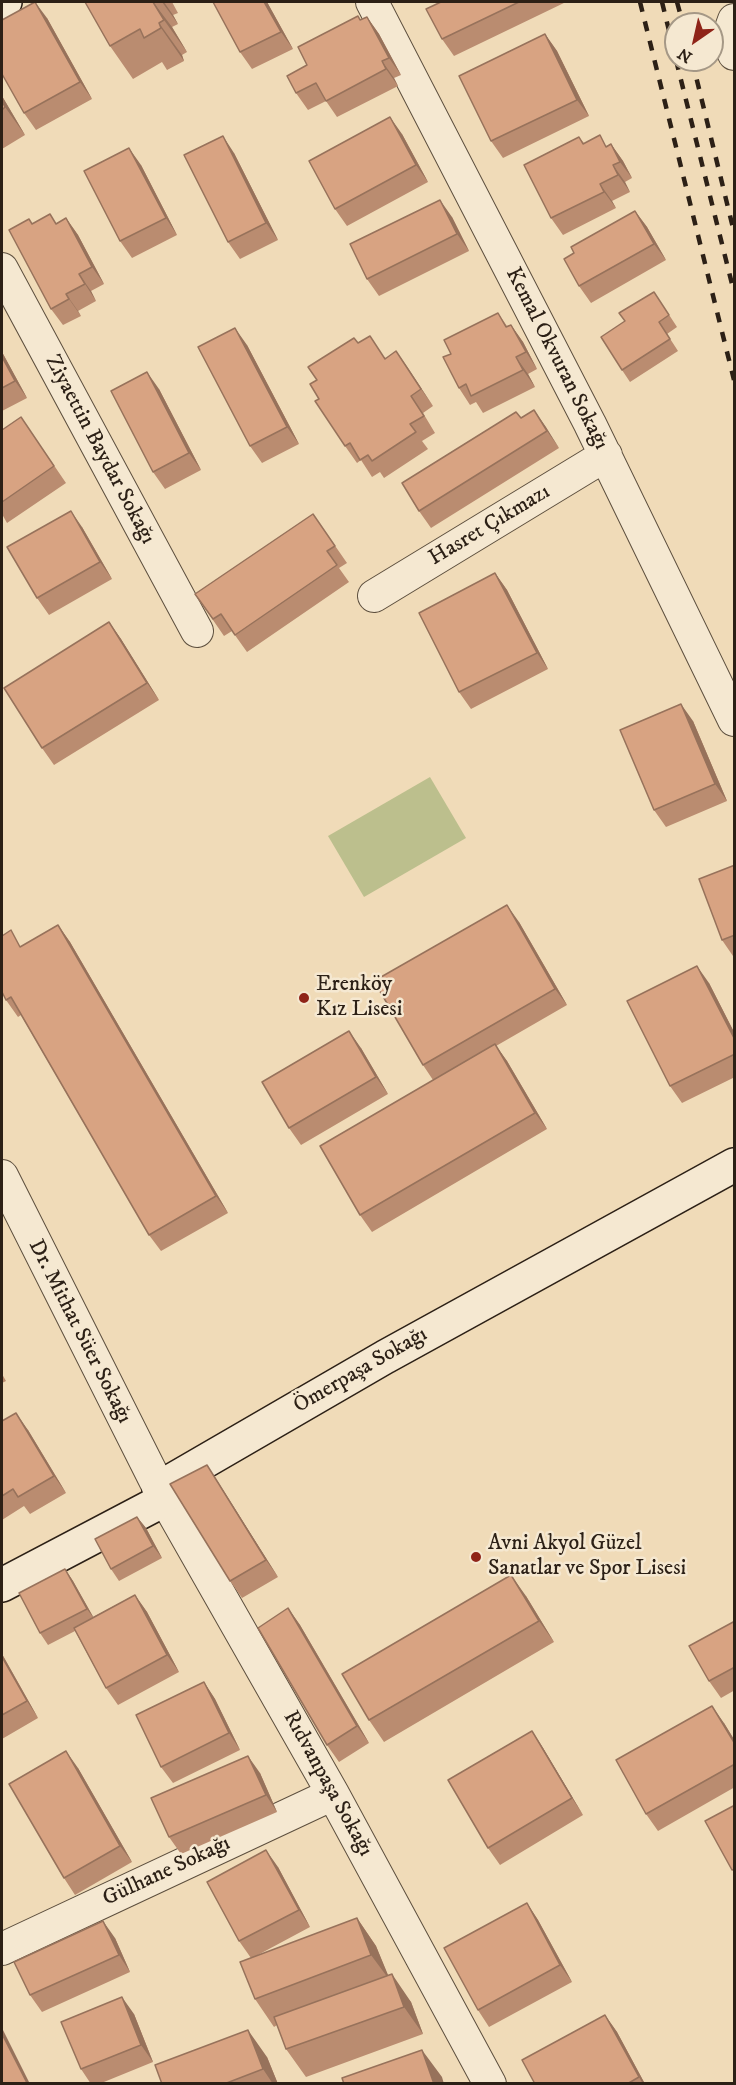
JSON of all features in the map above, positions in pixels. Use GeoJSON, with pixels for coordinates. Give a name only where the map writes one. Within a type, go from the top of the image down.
{"type":"FeatureCollection","features":[{"type":"Feature","properties":{"kind":"street"},"geometry":{"type":"LineString","coordinates":[[2,4],[6,2]]}},
{"type":"Feature","properties":{"kind":"street","name":"Kemal Okvuran Sokağı"},"geometry":{"type":"LineString","coordinates":[[372,2],[606,456],[735,720]]}},
{"type":"Feature","properties":{"kind":"street"},"geometry":{"type":"LineString","coordinates":[[735,20],[730,31],[735,54]]}},
{"type":"Feature","properties":{"kind":"street","name":"Ziyaettin Baydar Sokağı"},"geometry":{"type":"LineString","coordinates":[[2,269],[197,632]]}},
{"type":"Feature","properties":{"kind":"street","name":"Hasret Çıkmazı"},"geometry":{"type":"LineString","coordinates":[[374,597],[606,456]]}},
{"type":"Feature","properties":{"kind":"street","name":"Ömerpaşa Sokağı"},"geometry":{"type":"LineString","coordinates":[[2,1585],[160,1502],[159,1488],[464,1312],[735,1165]]}},
{"type":"Feature","properties":{"kind":"street","name":"Dr. Mithat Süer Sokağı"},"geometry":{"type":"LineString","coordinates":[[2,1176],[159,1488]]}},
{"type":"Feature","properties":{"kind":"street","name":"Rıdvanpaşa Sokağı"},"geometry":{"type":"LineString","coordinates":[[159,1488],[333,1794],[490,2084]]}},
{"type":"Feature","properties":{"kind":"street","name":"Gülhane Sokağı"},"geometry":{"type":"LineString","coordinates":[[2,1949],[333,1794]]}},
{"type":"Feature","properties":{"kind":"green space"},"geometry":{"type":"Polygon","coordinates":[[[430,777],[466,838],[364,897],[328,836],[430,777]]]}},
{"type":"Feature","properties":{"kind":"building"},"geometry":{"type":"Polygon","coordinates":[[[35,2],[80,82],[24,113],[2,74],[2,20],[35,2]]]}},
{"type":"Feature","properties":{"kind":"building"},"geometry":{"type":"Polygon","coordinates":[[[85,2],[153,2],[164,20],[159,23],[161,28],[144,38],[140,29],[110,46],[85,2]]]}},
{"type":"Feature","properties":{"kind":"building"},"geometry":{"type":"Polygon","coordinates":[[[213,2],[264,2],[281,32],[240,52],[213,2]]]}},
{"type":"Feature","properties":{"kind":"building"},"geometry":{"type":"Polygon","coordinates":[[[441,2],[519,2],[442,39],[426,9],[441,2]]]}},
{"type":"Feature","properties":{"kind":"building"},"geometry":{"type":"Polygon","coordinates":[[[358,16],[360,20],[367,17],[389,58],[382,61],[386,69],[326,101],[316,83],[296,93],[287,76],[307,65],[298,47],[358,16]]]}},
{"type":"Feature","properties":{"kind":"building"},"geometry":{"type":"Polygon","coordinates":[[[545,34],[577,100],[491,141],[459,76],[545,34]]]}},
{"type":"Feature","properties":{"kind":"building"},"geometry":{"type":"Polygon","coordinates":[[[390,117],[416,165],[335,209],[309,161],[390,117]]]}},
{"type":"Feature","properties":{"kind":"building"},"geometry":{"type":"Polygon","coordinates":[[[600,135],[606,147],[611,144],[620,162],[613,165],[618,175],[600,184],[604,192],[551,218],[524,165],[579,137],[583,144],[600,135]]]}},
{"type":"Feature","properties":{"kind":"building"},"geometry":{"type":"Polygon","coordinates":[[[223,136],[266,223],[228,242],[184,155],[223,136]]]}},
{"type":"Feature","properties":{"kind":"building"},"geometry":{"type":"Polygon","coordinates":[[[129,148],[166,218],[120,241],[84,171],[129,148]]]}},
{"type":"Feature","properties":{"kind":"building"},"geometry":{"type":"Polygon","coordinates":[[[440,200],[457,234],[367,279],[350,244],[440,200]]]}},
{"type":"Feature","properties":{"kind":"building"},"geometry":{"type":"Polygon","coordinates":[[[635,211],[654,244],[579,286],[564,259],[574,253],[571,247],[635,211]]]}},
{"type":"Feature","properties":{"kind":"building"},"geometry":{"type":"Polygon","coordinates":[[[50,214],[56,224],[66,218],[92,267],[79,274],[85,284],[66,294],[69,299],[51,309],[9,230],[29,219],[32,224],[50,214]]]}},
{"type":"Feature","properties":{"kind":"building"},"geometry":{"type":"Polygon","coordinates":[[[654,292],[669,315],[659,322],[670,339],[622,370],[601,337],[625,321],[619,313],[654,292]]]}},
{"type":"Feature","properties":{"kind":"building"},"geometry":{"type":"Polygon","coordinates":[[[498,313],[506,327],[511,325],[526,352],[516,357],[523,370],[471,396],[466,384],[459,388],[443,357],[451,354],[444,340],[498,313]]]}},
{"type":"Feature","properties":{"kind":"building"},"geometry":{"type":"Polygon","coordinates":[[[235,328],[287,427],[250,446],[198,347],[235,328]]]}},
{"type":"Feature","properties":{"kind":"building"},"geometry":{"type":"Polygon","coordinates":[[[370,336],[385,359],[396,351],[421,389],[411,396],[424,416],[410,424],[416,432],[372,461],[368,455],[360,460],[350,443],[345,446],[315,401],[319,399],[310,384],[317,380],[308,367],[354,338],[358,343],[370,336]]]}},
{"type":"Feature","properties":{"kind":"building"},"geometry":{"type":"Polygon","coordinates":[[[2,357],[15,381],[2,388],[2,357]]]}},
{"type":"Feature","properties":{"kind":"building"},"geometry":{"type":"Polygon","coordinates":[[[147,372],[189,453],[153,472],[111,391],[147,372]]]}},
{"type":"Feature","properties":{"kind":"building"},"geometry":{"type":"Polygon","coordinates":[[[534,410],[547,431],[419,511],[402,483],[516,412],[521,418],[534,410]]]}},
{"type":"Feature","properties":{"kind":"building"},"geometry":{"type":"Polygon","coordinates":[[[21,417],[54,466],[2,502],[2,430],[21,417]]]}},
{"type":"Feature","properties":{"kind":"building"},"geometry":{"type":"Polygon","coordinates":[[[71,511],[100,562],[37,598],[7,547],[71,511]]]}},
{"type":"Feature","properties":{"kind":"building"},"geometry":{"type":"Polygon","coordinates":[[[313,514],[335,546],[327,551],[337,565],[235,635],[221,614],[213,619],[195,594],[313,514]]]}},
{"type":"Feature","properties":{"kind":"building"},"geometry":{"type":"Polygon","coordinates":[[[495,573],[537,653],[459,692],[419,613],[495,573]]]}},
{"type":"Feature","properties":{"kind":"building"},"geometry":{"type":"Polygon","coordinates":[[[109,622],[147,683],[42,748],[4,688],[109,622]]]}},
{"type":"Feature","properties":{"kind":"building"},"geometry":{"type":"Polygon","coordinates":[[[681,704],[715,784],[654,810],[620,730],[681,704]]]}},
{"type":"Feature","properties":{"kind":"building"},"geometry":{"type":"Polygon","coordinates":[[[735,865],[735,935],[722,940],[699,879],[735,865]]]}},
{"type":"Feature","properties":{"kind":"building"},"geometry":{"type":"Polygon","coordinates":[[[507,905],[555,989],[423,1065],[374,981],[507,905]]]}},
{"type":"Feature","properties":{"kind":"building"},"geometry":{"type":"Polygon","coordinates":[[[58,925],[216,1196],[149,1235],[11,997],[6,1000],[2,992],[2,936],[11,930],[20,947],[58,925]]]}},
{"type":"Feature","properties":{"kind":"building"},"geometry":{"type":"Polygon","coordinates":[[[697,966],[735,1040],[735,1054],[670,1086],[627,1001],[697,966]]]}},
{"type":"Feature","properties":{"kind":"building"},"geometry":{"type":"Polygon","coordinates":[[[349,1031],[376,1077],[289,1128],[262,1082],[349,1031]]]}},
{"type":"Feature","properties":{"kind":"building"},"geometry":{"type":"Polygon","coordinates":[[[495,1044],[535,1113],[360,1215],[320,1146],[495,1044]]]}},
{"type":"Feature","properties":{"kind":"building"},"geometry":{"type":"Polygon","coordinates":[[[16,1413],[54,1476],[18,1497],[13,1489],[2,1496],[2,1421],[16,1413]]]}},
{"type":"Feature","properties":{"kind":"building"},"geometry":{"type":"Polygon","coordinates":[[[207,1465],[266,1560],[230,1581],[170,1484],[207,1465]]]}},
{"type":"Feature","properties":{"kind":"building"},"geometry":{"type":"Polygon","coordinates":[[[137,1517],[153,1546],[111,1569],[95,1539],[137,1517]]]}},
{"type":"Feature","properties":{"kind":"building"},"geometry":{"type":"Polygon","coordinates":[[[65,1569],[87,1609],[40,1633],[19,1593],[65,1569]]]}},
{"type":"Feature","properties":{"kind":"building"},"geometry":{"type":"Polygon","coordinates":[[[511,1575],[539,1621],[369,1720],[342,1674],[511,1575]]]}},
{"type":"Feature","properties":{"kind":"building"},"geometry":{"type":"Polygon","coordinates":[[[135,1595],[167,1655],[106,1688],[74,1628],[135,1595]]]}},
{"type":"Feature","properties":{"kind":"building"},"geometry":{"type":"Polygon","coordinates":[[[288,1608],[357,1726],[327,1745],[258,1628],[288,1608]]]}},
{"type":"Feature","properties":{"kind":"building"},"geometry":{"type":"Polygon","coordinates":[[[735,1621],[735,1667],[709,1681],[689,1646],[735,1621]]]}},
{"type":"Feature","properties":{"kind":"building"},"geometry":{"type":"Polygon","coordinates":[[[2,1657],[27,1701],[2,1715],[2,1657]]]}},
{"type":"Feature","properties":{"kind":"building"},"geometry":{"type":"Polygon","coordinates":[[[204,1682],[229,1733],[161,1767],[136,1715],[204,1682]]]}},
{"type":"Feature","properties":{"kind":"building"},"geometry":{"type":"Polygon","coordinates":[[[712,1706],[735,1744],[735,1764],[646,1814],[616,1760],[712,1706]]]}},
{"type":"Feature","properties":{"kind":"building"},"geometry":{"type":"Polygon","coordinates":[[[532,1731],[572,1798],[488,1848],[448,1780],[532,1731]]]}},
{"type":"Feature","properties":{"kind":"building"},"geometry":{"type":"Polygon","coordinates":[[[66,1751],[120,1846],[64,1878],[9,1784],[66,1751]]]}},
{"type":"Feature","properties":{"kind":"building"},"geometry":{"type":"Polygon","coordinates":[[[248,1756],[266,1795],[169,1837],[151,1798],[248,1756]]]}},
{"type":"Feature","properties":{"kind":"building"},"geometry":{"type":"Polygon","coordinates":[[[735,1805],[735,1869],[732,1870],[705,1821],[735,1805]]]}},
{"type":"Feature","properties":{"kind":"building"},"geometry":{"type":"Polygon","coordinates":[[[266,1850],[299,1910],[239,1941],[207,1882],[266,1850]]]}},
{"type":"Feature","properties":{"kind":"building"},"geometry":{"type":"Polygon","coordinates":[[[527,1903],[560,1965],[478,2010],[444,1948],[527,1903]]]}},
{"type":"Feature","properties":{"kind":"building"},"geometry":{"type":"Polygon","coordinates":[[[357,1918],[371,1955],[255,1999],[240,1962],[357,1918]]]}},
{"type":"Feature","properties":{"kind":"building"},"geometry":{"type":"Polygon","coordinates":[[[103,1921],[119,1955],[30,1995],[14,1962],[103,1921]]]}},
{"type":"Feature","properties":{"kind":"building"},"geometry":{"type":"Polygon","coordinates":[[[392,1974],[404,2007],[286,2049],[274,2017],[392,1974]]]}},
{"type":"Feature","properties":{"kind":"building"},"geometry":{"type":"Polygon","coordinates":[[[122,1997],[141,2045],[81,2069],[61,2022],[122,1997]]]}},
{"type":"Feature","properties":{"kind":"building"},"geometry":{"type":"Polygon","coordinates":[[[605,2015],[639,2077],[627,2084],[535,2084],[522,2060],[605,2015]]]}},
{"type":"Feature","properties":{"kind":"building"},"geometry":{"type":"Polygon","coordinates":[[[248,2030],[263,2069],[224,2084],[162,2084],[155,2065],[248,2030]]]}},
{"type":"Feature","properties":{"kind":"building"},"geometry":{"type":"Polygon","coordinates":[[[2,2034],[27,2083],[26,2084],[2,2084],[2,2034]]]}},
{"type":"Feature","properties":{"kind":"building"},"geometry":{"type":"Polygon","coordinates":[[[422,2050],[434,2084],[344,2084],[342,2078],[422,2050]]]}},
{"type":"Feature","properties":{"kind":"railway"},"geometry":{"type":"LineString","coordinates":[[640,2],[734,380]]}},
{"type":"Feature","properties":{"kind":"railway"},"geometry":{"type":"LineString","coordinates":[[662,2],[664,12]]}},
{"type":"Feature","properties":{"kind":"railway"},"geometry":{"type":"LineString","coordinates":[[677,2],[680,12]]}},
{"type":"Feature","properties":{"kind":"railway"},"geometry":{"type":"LineString","coordinates":[[679,72],[734,292]]}},
{"type":"Feature","properties":{"kind":"railway"},"geometry":{"type":"LineString","coordinates":[[695,72],[734,232]]}},
{"type":"Feature","properties":{"kind":"place","name":"Erenköy Kız Lisesi"},"geometry":{"type":"Point","coordinates":[304,998]}},
{"type":"Feature","properties":{"kind":"place","name":"Avni Akyol Güzel Sanatlar ve Spor Lisesi"},"geometry":{"type":"Point","coordinates":[476,1557]}}]}
